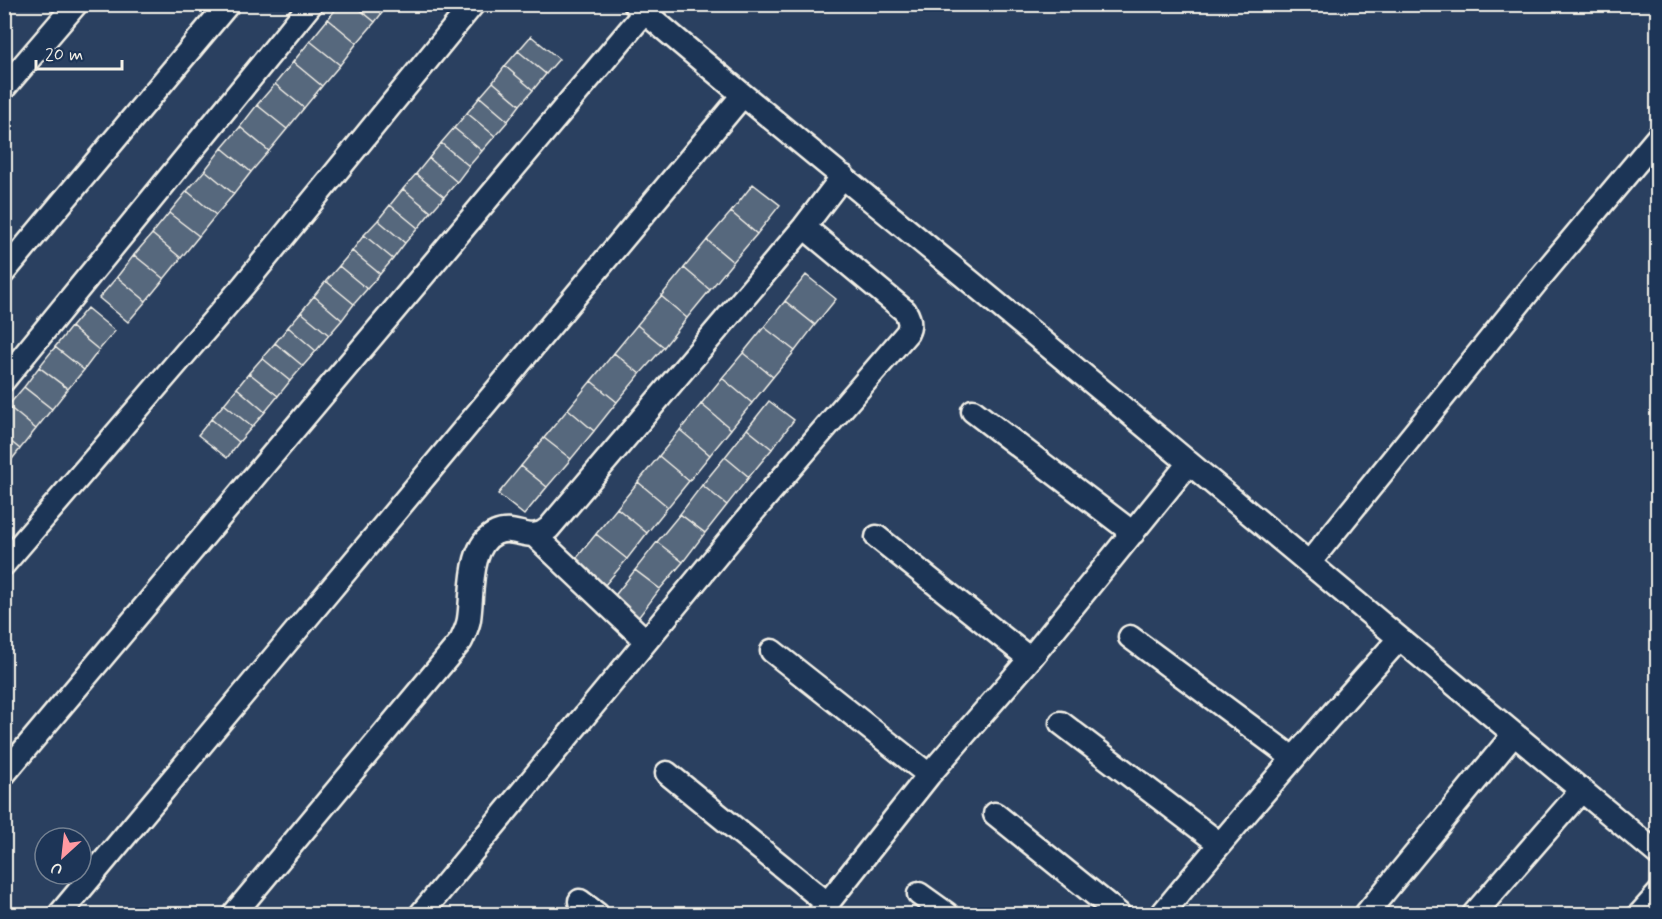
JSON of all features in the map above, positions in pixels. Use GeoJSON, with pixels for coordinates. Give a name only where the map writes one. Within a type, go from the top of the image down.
{"type":"FeatureCollection","features":[{"type":"Feature","properties":{"kind":"street"},"geometry":{"type":"LineString","coordinates":[[4,88],[76,4]]}},
{"type":"Feature","properties":{"kind":"street"},"geometry":{"type":"LineString","coordinates":[[4,272],[12,247],[228,4]]}},
{"type":"Feature","properties":{"kind":"street"},"geometry":{"type":"LineString","coordinates":[[4,380],[311,4]]}},
{"type":"Feature","properties":{"kind":"street"},"geometry":{"type":"LineString","coordinates":[[4,564],[244,285],[473,4]]}},
{"type":"Feature","properties":{"kind":"street"},"geometry":{"type":"LineString","coordinates":[[4,774],[640,9],[742,96],[843,176],[1190,463],[1658,854]]}},
{"type":"Feature","properties":{"kind":"street"},"geometry":{"type":"LineString","coordinates":[[60,915],[742,96]]}},
{"type":"Feature","properties":{"kind":"street"},"geometry":{"type":"LineString","coordinates":[[1309,563],[1658,136]]}},
{"type":"Feature","properties":{"kind":"street"},"geometry":{"type":"LineString","coordinates":[[234,915],[461,641],[469,621],[476,562],[488,538],[501,531],[534,535],[549,528],[804,227],[843,176]]}},
{"type":"Feature","properties":{"kind":"street"},"geometry":{"type":"LineString","coordinates":[[422,915],[752,513],[908,333],[910,321],[905,311],[804,227]]}},
{"type":"Feature","properties":{"kind":"street"},"geometry":{"type":"LineString","coordinates":[[973,411],[1133,533]]}},
{"type":"Feature","properties":{"kind":"street"},"geometry":{"type":"LineString","coordinates":[[667,773],[824,909],[929,775],[1030,659],[1190,463]]}},
{"type":"Feature","properties":{"kind":"street"},"geometry":{"type":"LineString","coordinates":[[534,535],[646,641]]}},
{"type":"Feature","properties":{"kind":"street"},"geometry":{"type":"LineString","coordinates":[[877,537],[1030,659]]}},
{"type":"Feature","properties":{"kind":"street"},"geometry":{"type":"LineString","coordinates":[[1130,636],[1293,758]]}},
{"type":"Feature","properties":{"kind":"street"},"geometry":{"type":"LineString","coordinates":[[1162,915],[1293,758],[1399,639]]}},
{"type":"Feature","properties":{"kind":"street"},"geometry":{"type":"LineString","coordinates":[[772,651],[929,775]]}},
{"type":"Feature","properties":{"kind":"street"},"geometry":{"type":"LineString","coordinates":[[1061,723],[1220,844]]}},
{"type":"Feature","properties":{"kind":"street"},"geometry":{"type":"LineString","coordinates":[[1366,915],[1514,734]]}},
{"type":"Feature","properties":{"kind":"street"},"geometry":{"type":"LineString","coordinates":[[1474,915],[1581,790]]}},
{"type":"Feature","properties":{"kind":"street"},"geometry":{"type":"LineString","coordinates":[[996,814],[1119,915]]}},
{"type":"Feature","properties":{"kind":"street"},"geometry":{"type":"LineString","coordinates":[[919,894],[947,915]]}},
{"type":"Feature","properties":{"kind":"street"},"geometry":{"type":"LineString","coordinates":[[1640,915],[1658,894]]}},
{"type":"Feature","properties":{"kind":"building"},"geometry":{"type":"Polygon","coordinates":[[[340,4],[353,4],[375,22],[357,43],[328,19],[340,4]]]}},
{"type":"Feature","properties":{"kind":"building"},"geometry":{"type":"Polygon","coordinates":[[[353,4],[389,4],[375,22],[353,4]]]}},
{"type":"Feature","properties":{"kind":"building"},"geometry":{"type":"Polygon","coordinates":[[[328,19],[357,43],[340,65],[310,41],[328,19]]]}},
{"type":"Feature","properties":{"kind":"building"},"geometry":{"type":"Polygon","coordinates":[[[531,36],[559,59],[546,74],[518,51],[531,36]]]}},
{"type":"Feature","properties":{"kind":"building"},"geometry":{"type":"Polygon","coordinates":[[[310,41],[340,65],[322,86],[293,62],[310,41]]]}},
{"type":"Feature","properties":{"kind":"building"},"geometry":{"type":"Polygon","coordinates":[[[518,51],[546,74],[533,90],[505,66],[518,51]]]}},
{"type":"Feature","properties":{"kind":"building"},"geometry":{"type":"Polygon","coordinates":[[[293,62],[322,86],[304,108],[275,84],[293,62]]]}},
{"type":"Feature","properties":{"kind":"building"},"geometry":{"type":"Polygon","coordinates":[[[505,66],[533,90],[520,105],[493,82],[505,66]]]}},
{"type":"Feature","properties":{"kind":"building"},"geometry":{"type":"Polygon","coordinates":[[[493,82],[520,105],[508,121],[480,97],[493,82]]]}},
{"type":"Feature","properties":{"kind":"building"},"geometry":{"type":"Polygon","coordinates":[[[275,84],[304,108],[287,129],[257,105],[275,84]]]}},
{"type":"Feature","properties":{"kind":"building"},"geometry":{"type":"Polygon","coordinates":[[[480,97],[508,121],[495,136],[467,113],[480,97]]]}},
{"type":"Feature","properties":{"kind":"building"},"geometry":{"type":"Polygon","coordinates":[[[257,105],[287,129],[269,151],[240,127],[257,105]]]}},
{"type":"Feature","properties":{"kind":"building"},"geometry":{"type":"Polygon","coordinates":[[[467,113],[495,136],[482,151],[454,128],[467,113]]]}},
{"type":"Feature","properties":{"kind":"building"},"geometry":{"type":"Polygon","coordinates":[[[240,127],[269,151],[251,172],[222,148],[240,127]]]}},
{"type":"Feature","properties":{"kind":"building"},"geometry":{"type":"Polygon","coordinates":[[[454,128],[482,151],[469,166],[441,143],[454,128]]]}},
{"type":"Feature","properties":{"kind":"building"},"geometry":{"type":"Polygon","coordinates":[[[441,143],[469,166],[457,182],[429,158],[441,143]]]}},
{"type":"Feature","properties":{"kind":"building"},"geometry":{"type":"Polygon","coordinates":[[[222,148],[251,172],[234,194],[205,170],[222,148]]]}},
{"type":"Feature","properties":{"kind":"building"},"geometry":{"type":"Polygon","coordinates":[[[429,158],[457,182],[444,197],[416,174],[429,158]]]}},
{"type":"Feature","properties":{"kind":"building"},"geometry":{"type":"Polygon","coordinates":[[[205,170],[234,194],[216,215],[187,191],[205,170]]]}},
{"type":"Feature","properties":{"kind":"building"},"geometry":{"type":"Polygon","coordinates":[[[416,174],[444,197],[431,212],[403,189],[416,174]]]}},
{"type":"Feature","properties":{"kind":"building"},"geometry":{"type":"Polygon","coordinates":[[[753,184],[780,205],[757,234],[731,212],[753,184]]]}},
{"type":"Feature","properties":{"kind":"building"},"geometry":{"type":"Polygon","coordinates":[[[403,189],[431,212],[418,228],[390,205],[403,189]]]}},
{"type":"Feature","properties":{"kind":"building"},"geometry":{"type":"Polygon","coordinates":[[[187,191],[216,215],[199,236],[169,213],[187,191]]]}},
{"type":"Feature","properties":{"kind":"building"},"geometry":{"type":"Polygon","coordinates":[[[390,205],[418,228],[405,243],[378,220],[390,205]]]}},
{"type":"Feature","properties":{"kind":"building"},"geometry":{"type":"Polygon","coordinates":[[[731,212],[757,234],[733,262],[707,240],[731,212]]]}},
{"type":"Feature","properties":{"kind":"building"},"geometry":{"type":"Polygon","coordinates":[[[169,213],[199,236],[181,258],[152,234],[169,213]]]}},
{"type":"Feature","properties":{"kind":"building"},"geometry":{"type":"Polygon","coordinates":[[[378,220],[405,243],[393,259],[364,235],[378,220]]]}},
{"type":"Feature","properties":{"kind":"building"},"geometry":{"type":"Polygon","coordinates":[[[152,234],[181,258],[164,279],[134,255],[152,234]]]}},
{"type":"Feature","properties":{"kind":"building"},"geometry":{"type":"Polygon","coordinates":[[[364,235],[393,259],[380,274],[352,251],[364,235]]]}},
{"type":"Feature","properties":{"kind":"building"},"geometry":{"type":"Polygon","coordinates":[[[707,240],[733,262],[710,290],[684,268],[707,240]]]}},
{"type":"Feature","properties":{"kind":"building"},"geometry":{"type":"Polygon","coordinates":[[[352,251],[380,274],[367,289],[339,266],[352,251]]]}},
{"type":"Feature","properties":{"kind":"building"},"geometry":{"type":"Polygon","coordinates":[[[134,255],[164,279],[146,301],[117,277],[134,255]]]}},
{"type":"Feature","properties":{"kind":"building"},"geometry":{"type":"Polygon","coordinates":[[[339,266],[367,289],[354,304],[326,281],[339,266]]]}},
{"type":"Feature","properties":{"kind":"building"},"geometry":{"type":"Polygon","coordinates":[[[684,268],[710,290],[687,318],[661,296],[684,268]]]}},
{"type":"Feature","properties":{"kind":"building"},"geometry":{"type":"Polygon","coordinates":[[[806,275],[836,299],[815,325],[785,301],[806,275]]]}},
{"type":"Feature","properties":{"kind":"building"},"geometry":{"type":"Polygon","coordinates":[[[117,277],[146,301],[128,322],[99,298],[117,277]]]}},
{"type":"Feature","properties":{"kind":"building"},"geometry":{"type":"Polygon","coordinates":[[[326,281],[354,304],[342,320],[314,296],[326,281]]]}},
{"type":"Feature","properties":{"kind":"building"},"geometry":{"type":"Polygon","coordinates":[[[314,296],[342,320],[329,335],[301,312],[314,296]]]}},
{"type":"Feature","properties":{"kind":"building"},"geometry":{"type":"Polygon","coordinates":[[[661,296],[687,318],[664,347],[637,325],[661,296]]]}},
{"type":"Feature","properties":{"kind":"building"},"geometry":{"type":"Polygon","coordinates":[[[785,301],[815,325],[795,351],[764,327],[785,301]]]}},
{"type":"Feature","properties":{"kind":"building"},"geometry":{"type":"Polygon","coordinates":[[[87,308],[115,331],[99,350],[71,327],[87,308]]]}},
{"type":"Feature","properties":{"kind":"building"},"geometry":{"type":"Polygon","coordinates":[[[301,312],[329,335],[316,351],[288,327],[301,312]]]}},
{"type":"Feature","properties":{"kind":"building"},"geometry":{"type":"Polygon","coordinates":[[[637,325],[664,347],[640,374],[614,353],[637,325]]]}},
{"type":"Feature","properties":{"kind":"building"},"geometry":{"type":"Polygon","coordinates":[[[71,327],[99,350],[84,370],[55,347],[71,327]]]}},
{"type":"Feature","properties":{"kind":"building"},"geometry":{"type":"Polygon","coordinates":[[[288,327],[316,351],[303,366],[275,343],[288,327]]]}},
{"type":"Feature","properties":{"kind":"building"},"geometry":{"type":"Polygon","coordinates":[[[764,327],[795,351],[773,377],[743,353],[764,327]]]}},
{"type":"Feature","properties":{"kind":"building"},"geometry":{"type":"Polygon","coordinates":[[[275,343],[303,366],[290,381],[262,358],[275,343]]]}},
{"type":"Feature","properties":{"kind":"building"},"geometry":{"type":"Polygon","coordinates":[[[55,347],[84,370],[68,389],[39,367],[55,347]]]}},
{"type":"Feature","properties":{"kind":"building"},"geometry":{"type":"Polygon","coordinates":[[[614,353],[640,374],[617,402],[591,381],[614,353]]]}},
{"type":"Feature","properties":{"kind":"building"},"geometry":{"type":"Polygon","coordinates":[[[743,353],[773,377],[752,403],[722,378],[743,353]]]}},
{"type":"Feature","properties":{"kind":"building"},"geometry":{"type":"Polygon","coordinates":[[[262,358],[290,381],[278,396],[249,373],[262,358]]]}},
{"type":"Feature","properties":{"kind":"building"},"geometry":{"type":"Polygon","coordinates":[[[39,367],[68,389],[52,409],[24,387],[39,367]]]}},
{"type":"Feature","properties":{"kind":"building"},"geometry":{"type":"Polygon","coordinates":[[[249,373],[278,396],[265,412],[237,388],[249,373]]]}},
{"type":"Feature","properties":{"kind":"building"},"geometry":{"type":"Polygon","coordinates":[[[722,378],[752,403],[731,429],[701,404],[722,378]]]}},
{"type":"Feature","properties":{"kind":"building"},"geometry":{"type":"Polygon","coordinates":[[[591,381],[617,402],[594,431],[568,409],[591,381]]]}},
{"type":"Feature","properties":{"kind":"building"},"geometry":{"type":"Polygon","coordinates":[[[24,387],[52,409],[36,429],[8,406],[24,387]]]}},
{"type":"Feature","properties":{"kind":"building"},"geometry":{"type":"Polygon","coordinates":[[[237,388],[265,412],[252,427],[224,404],[237,388]]]}},
{"type":"Feature","properties":{"kind":"building"},"geometry":{"type":"Polygon","coordinates":[[[769,401],[794,420],[772,449],[747,429],[769,401]]]}},
{"type":"Feature","properties":{"kind":"building"},"geometry":{"type":"Polygon","coordinates":[[[224,404],[252,427],[239,442],[211,419],[224,404]]]}},
{"type":"Feature","properties":{"kind":"building"},"geometry":{"type":"Polygon","coordinates":[[[701,404],[731,429],[710,455],[680,430],[701,404]]]}},
{"type":"Feature","properties":{"kind":"building"},"geometry":{"type":"Polygon","coordinates":[[[8,406],[36,429],[20,449],[4,436],[4,410],[8,406]]]}},
{"type":"Feature","properties":{"kind":"building"},"geometry":{"type":"Polygon","coordinates":[[[568,409],[594,431],[571,459],[544,438],[568,409]]]}},
{"type":"Feature","properties":{"kind":"building"},"geometry":{"type":"Polygon","coordinates":[[[211,419],[239,442],[227,458],[198,435],[211,419]]]}},
{"type":"Feature","properties":{"kind":"building"},"geometry":{"type":"Polygon","coordinates":[[[747,429],[772,449],[749,477],[725,457],[747,429]]]}},
{"type":"Feature","properties":{"kind":"building"},"geometry":{"type":"Polygon","coordinates":[[[680,430],[710,455],[689,481],[659,456],[680,430]]]}},
{"type":"Feature","properties":{"kind":"building"},"geometry":{"type":"Polygon","coordinates":[[[4,436],[20,449],[5,468],[4,468],[4,436]]]}},
{"type":"Feature","properties":{"kind":"building"},"geometry":{"type":"Polygon","coordinates":[[[544,438],[571,459],[547,487],[521,466],[544,438]]]}},
{"type":"Feature","properties":{"kind":"building"},"geometry":{"type":"Polygon","coordinates":[[[659,456],[689,481],[668,507],[638,482],[659,456]]]}},
{"type":"Feature","properties":{"kind":"building"},"geometry":{"type":"Polygon","coordinates":[[[725,457],[749,477],[727,505],[702,485],[725,457]]]}},
{"type":"Feature","properties":{"kind":"building"},"geometry":{"type":"Polygon","coordinates":[[[521,466],[547,487],[524,515],[498,494],[521,466]]]}},
{"type":"Feature","properties":{"kind":"building"},"geometry":{"type":"Polygon","coordinates":[[[638,482],[668,507],[647,533],[617,508],[638,482]]]}},
{"type":"Feature","properties":{"kind":"building"},"geometry":{"type":"Polygon","coordinates":[[[702,485],[727,505],[705,533],[680,514],[702,485]]]}},
{"type":"Feature","properties":{"kind":"building"},"geometry":{"type":"Polygon","coordinates":[[[617,508],[647,533],[627,559],[596,534],[617,508]]]}},
{"type":"Feature","properties":{"kind":"building"},"geometry":{"type":"Polygon","coordinates":[[[680,514],[705,533],[683,562],[657,542],[680,514]]]}},
{"type":"Feature","properties":{"kind":"building"},"geometry":{"type":"Polygon","coordinates":[[[596,534],[627,559],[605,585],[575,560],[596,534]]]}},
{"type":"Feature","properties":{"kind":"building"},"geometry":{"type":"Polygon","coordinates":[[[657,542],[683,562],[660,589],[635,570],[657,542]]]}},
{"type":"Feature","properties":{"kind":"building"},"geometry":{"type":"Polygon","coordinates":[[[635,570],[660,589],[638,618],[613,598],[635,570]]]}}]}
